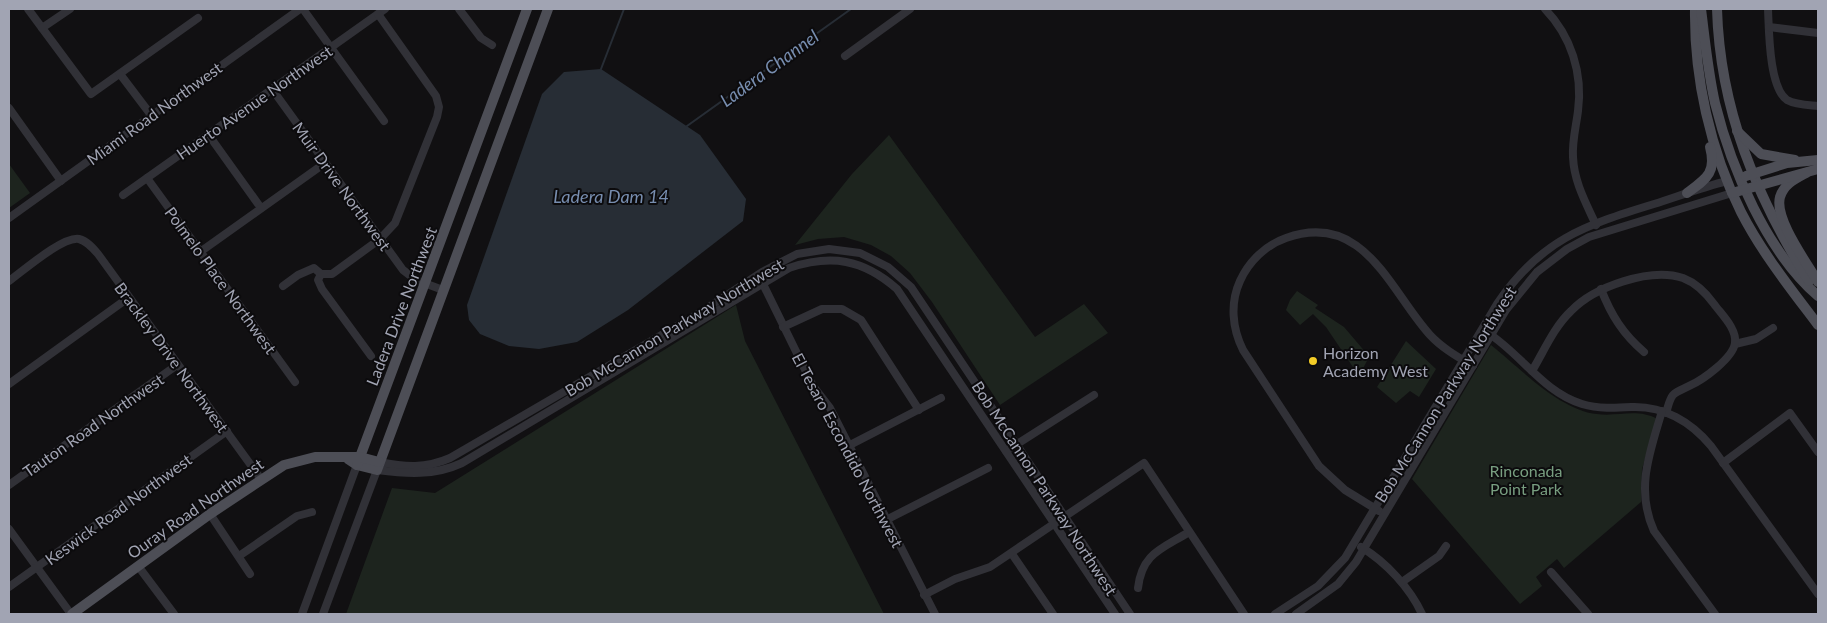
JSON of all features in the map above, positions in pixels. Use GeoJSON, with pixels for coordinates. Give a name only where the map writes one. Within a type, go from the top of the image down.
{"type":"FeatureCollection","features":[{"type":"Feature","properties":{"kind":"main road","name":"Ladera Drive Northwest"},"geometry":{"type":"LineString","coordinates":[[359,461],[527,9]]}},
{"type":"Feature","properties":{"kind":"main road","name":"Ladera Drive Northwest"},"geometry":{"type":"LineString","coordinates":[[378,466],[548,9]]}},
{"type":"Feature","properties":{"kind":"main road"},"geometry":{"type":"LineString","coordinates":[[1695,9],[1699,74],[1708,117],[1732,193],[1771,262],[1818,325]]}},
{"type":"Feature","properties":{"kind":"main road"},"geometry":{"type":"LineString","coordinates":[[1701,9],[1715,103],[1741,178],[1785,258],[1807,286],[1818,296]]}},
{"type":"Feature","properties":{"kind":"main road"},"geometry":{"type":"LineString","coordinates":[[1717,9],[1722,69],[1735,129],[1752,174],[1818,296]]}},
{"type":"Feature","properties":{"kind":"main road"},"geometry":{"type":"LineString","coordinates":[[1687,193],[1702,182],[1713,168],[1713,158],[1694,83],[1699,74]]}},
{"type":"Feature","properties":{"kind":"main road"},"geometry":{"type":"LineString","coordinates":[[1735,129],[1761,154],[1803,162]]}},
{"type":"Feature","properties":{"kind":"main road"},"geometry":{"type":"LineString","coordinates":[[1728,181],[1787,163],[1818,160]]}},
{"type":"Feature","properties":{"kind":"main road"},"geometry":{"type":"LineString","coordinates":[[1732,193],[1818,169]]}},
{"type":"Feature","properties":{"kind":"main road"},"geometry":{"type":"LineString","coordinates":[[1806,173],[1785,188],[1779,207],[1784,221],[1818,282]]}},
{"type":"Feature","properties":{"kind":"main road","name":"Ouray Road Northwest"},"geometry":{"type":"LineString","coordinates":[[71,614],[210,514],[284,465],[298,460],[322,457],[348,459],[378,466]]}},
{"type":"Feature","properties":{"kind":"street"},"geometry":{"type":"LineString","coordinates":[[28,9],[91,94],[198,18]]}},
{"type":"Feature","properties":{"kind":"street"},"geometry":{"type":"LineString","coordinates":[[42,28],[70,9]]}},
{"type":"Feature","properties":{"kind":"street"},"geometry":{"type":"LineString","coordinates":[[301,9],[384,121]]}},
{"type":"Feature","properties":{"kind":"street","name":"Miami Road Northwest"},"geometry":{"type":"LineString","coordinates":[[9,218],[301,9]]}},
{"type":"Feature","properties":{"kind":"street"},"geometry":{"type":"LineString","coordinates":[[459,9],[481,38],[492,45]]}},
{"type":"Feature","properties":{"kind":"street"},"geometry":{"type":"LineString","coordinates":[[844,56],[910,9]]}},
{"type":"Feature","properties":{"kind":"street"},"geometry":{"type":"LineString","coordinates":[[1545,9],[1567,40],[1577,70],[1579,91],[1572,146],[1574,167],[1579,188],[1599,234]]}},
{"type":"Feature","properties":{"kind":"street"},"geometry":{"type":"LineString","coordinates":[[1768,9],[1773,65],[1779,91],[1792,102],[1818,106]]}},
{"type":"Feature","properties":{"kind":"street"},"geometry":{"type":"LineString","coordinates":[[284,286],[306,270],[314,268],[321,274],[332,274],[390,230],[400,214],[439,108],[432,89],[381,11]]}},
{"type":"Feature","properties":{"kind":"street","name":"Huerto Avenue Northwest"},"geometry":{"type":"LineString","coordinates":[[123,195],[381,11]]}},
{"type":"Feature","properties":{"kind":"street"},"geometry":{"type":"LineString","coordinates":[[1769,26],[1818,33]]}},
{"type":"Feature","properties":{"kind":"street"},"geometry":{"type":"LineString","coordinates":[[120,74],[151,115]]}},
{"type":"Feature","properties":{"kind":"street","name":"Muir Drive Northwest"},"geometry":{"type":"LineString","coordinates":[[272,89],[403,270],[416,280],[443,290]]}},
{"type":"Feature","properties":{"kind":"street"},"geometry":{"type":"LineString","coordinates":[[9,108],[61,181]]}},
{"type":"Feature","properties":{"kind":"street"},"geometry":{"type":"LineString","coordinates":[[208,134],[261,208]]}},
{"type":"Feature","properties":{"kind":"street"},"geometry":{"type":"LineString","coordinates":[[200,252],[325,162]]}},
{"type":"Feature","properties":{"kind":"street","name":"Polmelo Place Northwest"},"geometry":{"type":"LineString","coordinates":[[147,178],[295,382]]}},
{"type":"Feature","properties":{"kind":"street","name":"Bob McCannon Parkway Northwest"},"geometry":{"type":"LineString","coordinates":[[1275,614],[1318,586],[1336,569],[1355,543],[1374,508],[1505,292],[1532,262],[1563,238],[1594,223],[1728,181]]}},
{"type":"Feature","properties":{"kind":"street","name":"Bob McCannon Parkway Northwest"},"geometry":{"type":"LineString","coordinates":[[1296,614],[1338,584],[1364,549],[1513,300],[1537,272],[1567,249],[1599,234],[1732,193]]}},
{"type":"Feature","properties":{"kind":"street"},"geometry":{"type":"LineString","coordinates":[[1385,514],[1345,490],[1320,466],[1239,342],[1233,316],[1237,289],[1250,265],[1270,246],[1286,238],[1313,233],[1331,234],[1356,244],[1377,263],[1428,334],[1473,366]]}},
{"type":"Feature","properties":{"kind":"street","name":"Brackley Drive Northwest"},"geometry":{"type":"LineString","coordinates":[[9,281],[60,244],[72,239],[80,239],[86,242],[98,254],[128,298],[261,479]]}},
{"type":"Feature","properties":{"kind":"street","name":"Bob McCannon Parkway Northwest"},"geometry":{"type":"LineString","coordinates":[[378,466],[422,467],[456,456],[701,312],[776,264],[797,254],[829,249],[845,250],[874,258],[901,276],[918,296],[1130,614]]}},
{"type":"Feature","properties":{"kind":"street","name":"Bob McCannon Parkway Northwest"},"geometry":{"type":"LineString","coordinates":[[378,466],[420,474],[462,463],[789,268],[807,262],[826,260],[856,264],[885,278],[907,300],[1115,614]]}},
{"type":"Feature","properties":{"kind":"street"},"geometry":{"type":"LineString","coordinates":[[321,274],[318,280],[322,288],[371,356]]}},
{"type":"Feature","properties":{"kind":"street"},"geometry":{"type":"LineString","coordinates":[[1532,371],[1565,317],[1584,299],[1601,289],[1634,279],[1664,275],[1686,279],[1702,289],[1711,300],[1733,330],[1735,344],[1732,354],[1693,384],[1676,393],[1664,412],[1645,470],[1643,485],[1647,516],[1654,531],[1714,614]]}},
{"type":"Feature","properties":{"kind":"street","name":"El Tesaro Escondido Northwest"},"geometry":{"type":"LineString","coordinates":[[763,284],[813,386],[830,408],[935,614]]}},
{"type":"Feature","properties":{"kind":"street"},"geometry":{"type":"LineString","coordinates":[[1601,289],[1617,324],[1631,341],[1644,352]]}},
{"type":"Feature","properties":{"kind":"street"},"geometry":{"type":"LineString","coordinates":[[9,384],[128,298]]}},
{"type":"Feature","properties":{"kind":"street"},"geometry":{"type":"LineString","coordinates":[[783,327],[822,309],[842,309],[861,320],[919,410]]}},
{"type":"Feature","properties":{"kind":"street"},"geometry":{"type":"LineString","coordinates":[[1735,344],[1756,339],[1772,328]]}},
{"type":"Feature","properties":{"kind":"street"},"geometry":{"type":"LineString","coordinates":[[1482,330],[1558,393],[1582,404],[1598,408],[1642,408],[1664,412],[1686,422],[1699,433],[1723,463],[1818,594]]}},
{"type":"Feature","properties":{"kind":"street","name":"Tauton Road Northwest"},"geometry":{"type":"LineString","coordinates":[[9,485],[177,365]]}},
{"type":"Feature","properties":{"kind":"street"},"geometry":{"type":"LineString","coordinates":[[1006,451],[1094,394]]}},
{"type":"Feature","properties":{"kind":"street"},"geometry":{"type":"LineString","coordinates":[[848,446],[941,398]]}},
{"type":"Feature","properties":{"kind":"street"},"geometry":{"type":"LineString","coordinates":[[1723,463],[1790,413],[1818,452]]}},
{"type":"Feature","properties":{"kind":"street","name":"Keswick Road Northwest"},"geometry":{"type":"LineString","coordinates":[[9,587],[227,431]]}},
{"type":"Feature","properties":{"kind":"street","name":"Ladera Drive Northwest"},"geometry":{"type":"LineString","coordinates":[[302,614],[359,461]]}},
{"type":"Feature","properties":{"kind":"street"},"geometry":{"type":"LineString","coordinates":[[924,595],[955,579],[990,567],[1012,554],[1144,463],[1244,614]]}},
{"type":"Feature","properties":{"kind":"street","name":"Ladera Drive Northwest"},"geometry":{"type":"LineString","coordinates":[[323,614],[378,466]]}},
{"type":"Feature","properties":{"kind":"street"},"geometry":{"type":"LineString","coordinates":[[886,520],[988,468]]}},
{"type":"Feature","properties":{"kind":"street"},"geometry":{"type":"LineString","coordinates":[[239,556],[297,516],[312,512]]}},
{"type":"Feature","properties":{"kind":"street"},"geometry":{"type":"LineString","coordinates":[[210,514],[250,574]]}},
{"type":"Feature","properties":{"kind":"street"},"geometry":{"type":"LineString","coordinates":[[9,529],[71,614]]}},
{"type":"Feature","properties":{"kind":"street"},"geometry":{"type":"LineString","coordinates":[[1138,588],[1140,571],[1150,557],[1189,532]]}},
{"type":"Feature","properties":{"kind":"street"},"geometry":{"type":"LineString","coordinates":[[1355,543],[1402,582],[1416,600],[1422,614]]}},
{"type":"Feature","properties":{"kind":"street"},"geometry":{"type":"LineString","coordinates":[[1402,582],[1439,556],[1446,546]]}},
{"type":"Feature","properties":{"kind":"street"},"geometry":{"type":"LineString","coordinates":[[1012,554],[1052,614]]}},
{"type":"Feature","properties":{"kind":"street"},"geometry":{"type":"LineString","coordinates":[[138,566],[174,614]]}},
{"type":"Feature","properties":{"kind":"street"},"geometry":{"type":"LineString","coordinates":[[1551,572],[1588,614]]}},
{"type":"Feature","properties":{"kind":"green space"},"geometry":{"type":"Polygon","coordinates":[[[889,135],[1035,337],[1084,304],[1108,333],[1000,405],[932,302],[910,273],[891,256],[871,245],[844,237],[818,239],[795,245],[852,174],[889,135]]]}},
{"type":"Feature","properties":{"kind":"green space"},"geometry":{"type":"Polygon","coordinates":[[[9,164],[30,193],[9,208],[9,164]]]}},
{"type":"Feature","properties":{"kind":"green space"},"geometry":{"type":"Polygon","coordinates":[[[1297,291],[1318,305],[1315,308],[1344,327],[1367,354],[1368,359],[1359,376],[1326,327],[1313,314],[1300,325],[1286,310],[1290,300],[1297,291]]]}},
{"type":"Feature","properties":{"kind":"green space"},"geometry":{"type":"Polygon","coordinates":[[[736,305],[745,341],[884,614],[346,614],[392,488],[435,493],[736,305]]]}},
{"type":"Feature","properties":{"kind":"green space"},"geometry":{"type":"Polygon","coordinates":[[[1406,341],[1436,369],[1419,397],[1410,391],[1396,403],[1377,387],[1406,341]]]}},
{"type":"Feature","properties":{"kind":"green space","name":"Rinconada Point Park"},"geometry":{"type":"Polygon","coordinates":[[[1491,345],[1541,387],[1568,405],[1597,414],[1635,413],[1657,419],[1642,469],[1641,502],[1564,568],[1557,559],[1536,577],[1542,586],[1520,604],[1412,479],[1491,345]]]}},
{"type":"Feature","properties":{"kind":"water","name":"Ladera Dam 14"},"geometry":{"type":"Polygon","coordinates":[[[601,69],[700,135],[746,199],[743,221],[628,310],[577,342],[539,349],[509,346],[480,334],[469,320],[467,305],[542,94],[564,72],[601,69]]]}},
{"type":"Feature","properties":{"kind":"waterway"},"geometry":{"type":"LineString","coordinates":[[601,69],[624,9]]}},
{"type":"Feature","properties":{"kind":"waterway","name":"Ladera Channel"},"geometry":{"type":"LineString","coordinates":[[687,126],[851,9]]}},
{"type":"Feature","properties":{"kind":"place","name":"Horizon Academy West"},"geometry":{"type":"Point","coordinates":[1313,361]}}]}
